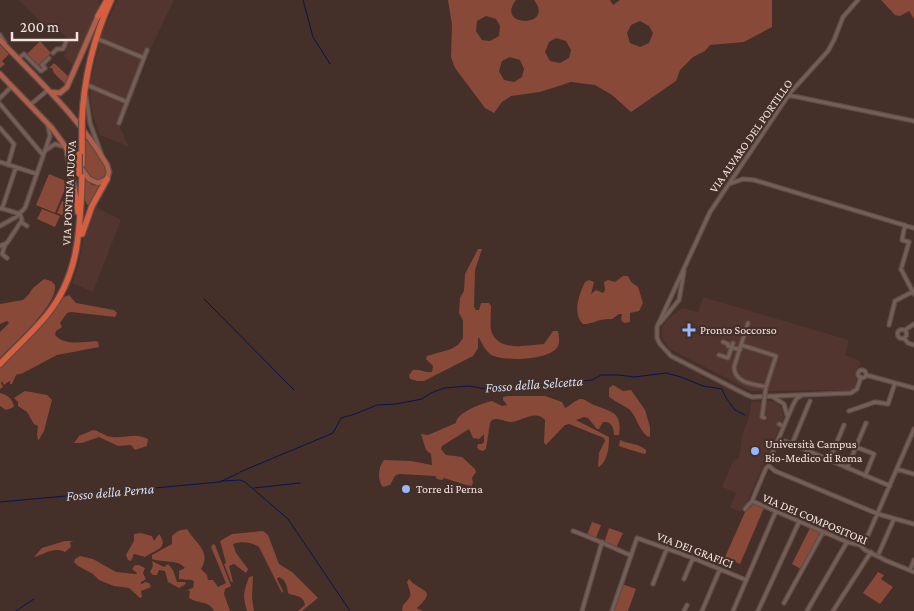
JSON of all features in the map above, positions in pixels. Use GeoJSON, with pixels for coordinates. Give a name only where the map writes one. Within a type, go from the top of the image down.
{"type":"FeatureCollection","features":[{"type":"Feature","properties":{"kind":"highway"},"geometry":{"type":"LineString","coordinates":[[98,16],[109,0]]}},
{"type":"Feature","properties":{"kind":"highway","name":"VIA PONTINA NUOVA"},"geometry":{"type":"LineString","coordinates":[[0,362],[43,315],[58,292],[74,252],[82,164],[80,99],[85,66],[93,35],[109,0]]}},
{"type":"Feature","properties":{"kind":"highway","name":"VIA PONTINA NUOVA"},"geometry":{"type":"LineString","coordinates":[[0,362],[46,316],[57,300],[70,274],[78,245],[80,224],[79,154],[82,133],[81,118]]}},
{"type":"Feature","properties":{"kind":"highway"},"geometry":{"type":"LineString","coordinates":[[67,148],[78,212]]}},
{"type":"Feature","properties":{"kind":"highway"},"geometry":{"type":"LineString","coordinates":[[78,245],[88,216],[108,178]]}},
{"type":"Feature","properties":{"kind":"main road"},"geometry":{"type":"LineString","coordinates":[[49,90],[60,93],[65,89],[98,16]]}},
{"type":"Feature","properties":{"kind":"main road"},"geometry":{"type":"LineString","coordinates":[[0,40],[70,112],[82,133],[105,161],[109,169],[108,178],[98,183],[90,181],[46,121],[0,74]]}},
{"type":"Feature","properties":{"kind":"street"},"geometry":{"type":"LineString","coordinates":[[105,161],[91,129],[87,107],[87,84],[109,0]]}},
{"type":"Feature","properties":{"kind":"street","name":"VIA ALVARO DEL PORTILLO"},"geometry":{"type":"LineString","coordinates":[[658,325],[710,212],[788,95],[824,56],[834,40],[844,17],[858,0]]}},
{"type":"Feature","properties":{"kind":"street"},"geometry":{"type":"LineString","coordinates":[[0,35],[7,48]]}},
{"type":"Feature","properties":{"kind":"street"},"geometry":{"type":"LineString","coordinates":[[98,39],[144,58]]}},
{"type":"Feature","properties":{"kind":"street"},"geometry":{"type":"LineString","coordinates":[[53,53],[58,49],[63,49],[66,42]]}},
{"type":"Feature","properties":{"kind":"street"},"geometry":{"type":"LineString","coordinates":[[119,123],[147,50]]}},
{"type":"Feature","properties":{"kind":"street"},"geometry":{"type":"LineString","coordinates":[[18,59],[24,54],[41,71],[45,68],[42,65],[48,58]]}},
{"type":"Feature","properties":{"kind":"street"},"geometry":{"type":"LineString","coordinates":[[87,84],[127,102]]}},
{"type":"Feature","properties":{"kind":"street"},"geometry":{"type":"LineString","coordinates":[[0,98],[12,86]]}},
{"type":"Feature","properties":{"kind":"street"},"geometry":{"type":"LineString","coordinates":[[30,105],[49,90]]}},
{"type":"Feature","properties":{"kind":"street"},"geometry":{"type":"LineString","coordinates":[[788,95],[914,120]]}},
{"type":"Feature","properties":{"kind":"street"},"geometry":{"type":"LineString","coordinates":[[0,104],[44,154]]}},
{"type":"Feature","properties":{"kind":"street"},"geometry":{"type":"LineString","coordinates":[[0,226],[20,214],[26,205],[50,133],[46,121]]}},
{"type":"Feature","properties":{"kind":"street"},"geometry":{"type":"LineString","coordinates":[[0,128],[14,144],[8,165]]}},
{"type":"Feature","properties":{"kind":"street"},"geometry":{"type":"LineString","coordinates":[[82,133],[91,134],[91,129]]}},
{"type":"Feature","properties":{"kind":"street"},"geometry":{"type":"LineString","coordinates":[[44,154],[49,146],[55,144],[63,145],[67,148]]}},
{"type":"Feature","properties":{"kind":"street"},"geometry":{"type":"LineString","coordinates":[[0,163],[37,174]]}},
{"type":"Feature","properties":{"kind":"street"},"geometry":{"type":"LineString","coordinates":[[16,167],[1,208],[20,214]]}},
{"type":"Feature","properties":{"kind":"street"},"geometry":{"type":"LineString","coordinates":[[728,184],[751,179],[914,228]]}},
{"type":"Feature","properties":{"kind":"street"},"geometry":{"type":"LineString","coordinates":[[7,258],[2,255],[5,245],[21,222],[20,214]]}},
{"type":"Feature","properties":{"kind":"street"},"geometry":{"type":"LineString","coordinates":[[21,222],[27,226]]}},
{"type":"Feature","properties":{"kind":"street"},"geometry":{"type":"LineString","coordinates":[[889,325],[895,301],[914,292],[901,267],[909,242],[902,240],[905,225]]}},
{"type":"Feature","properties":{"kind":"street"},"geometry":{"type":"LineString","coordinates":[[0,248],[5,245]]}},
{"type":"Feature","properties":{"kind":"street","name":"VIA ALVARO DEL PORTILLO"},"geometry":{"type":"LineString","coordinates":[[658,325],[678,300],[686,265]]}},
{"type":"Feature","properties":{"kind":"street"},"geometry":{"type":"LineString","coordinates":[[674,291],[678,289],[681,292]]}},
{"type":"Feature","properties":{"kind":"street"},"geometry":{"type":"LineString","coordinates":[[669,300],[670,305],[674,306]]}},
{"type":"Feature","properties":{"kind":"street"},"geometry":{"type":"LineString","coordinates":[[748,323],[734,370],[737,376],[749,384],[766,387]]}},
{"type":"Feature","properties":{"kind":"street"},"geometry":{"type":"LineString","coordinates":[[914,324],[905,330],[900,330],[898,333],[900,337],[914,345]]}},
{"type":"Feature","properties":{"kind":"street"},"geometry":{"type":"LineString","coordinates":[[658,325],[656,332],[658,341],[668,354],[752,396],[852,393],[858,388],[861,378],[866,375]]}},
{"type":"Feature","properties":{"kind":"street"},"geometry":{"type":"LineString","coordinates":[[904,338],[907,334],[905,330]]}},
{"type":"Feature","properties":{"kind":"street"},"geometry":{"type":"LineString","coordinates":[[723,342],[728,344],[728,346],[732,345],[776,356],[766,387],[762,417],[765,418]]}},
{"type":"Feature","properties":{"kind":"street"},"geometry":{"type":"LineString","coordinates":[[719,355],[728,358],[732,345]]}},
{"type":"Feature","properties":{"kind":"street"},"geometry":{"type":"LineString","coordinates":[[861,378],[858,374],[860,371],[865,372],[866,375],[914,388]]}},
{"type":"Feature","properties":{"kind":"street"},"geometry":{"type":"LineString","coordinates":[[849,412],[875,402],[887,404],[895,383]]}},
{"type":"Feature","properties":{"kind":"street"},"geometry":{"type":"LineString","coordinates":[[786,421],[787,414],[784,404],[787,395]]}},
{"type":"Feature","properties":{"kind":"street"},"geometry":{"type":"LineString","coordinates":[[787,395],[793,399],[794,404]]}},
{"type":"Feature","properties":{"kind":"street"},"geometry":{"type":"LineString","coordinates":[[745,509],[752,501],[766,468],[769,466],[770,458],[794,404],[798,397],[804,395]]}},
{"type":"Feature","properties":{"kind":"street"},"geometry":{"type":"LineString","coordinates":[[770,396],[784,404],[794,404]]}},
{"type":"Feature","properties":{"kind":"street"},"geometry":{"type":"LineString","coordinates":[[792,444],[810,401]]}},
{"type":"Feature","properties":{"kind":"street"},"geometry":{"type":"LineString","coordinates":[[847,468],[866,423]]}},
{"type":"Feature","properties":{"kind":"street"},"geometry":{"type":"LineString","coordinates":[[829,461],[844,425]]}},
{"type":"Feature","properties":{"kind":"street"},"geometry":{"type":"LineString","coordinates":[[860,545],[867,539],[914,429]]}},
{"type":"Feature","properties":{"kind":"street"},"geometry":{"type":"LineString","coordinates":[[785,441],[890,486]]}},
{"type":"Feature","properties":{"kind":"street"},"geometry":{"type":"LineString","coordinates":[[856,447],[874,454],[865,476]]}},
{"type":"Feature","properties":{"kind":"street"},"geometry":{"type":"LineString","coordinates":[[769,466],[775,471],[878,514],[914,524]]}},
{"type":"Feature","properties":{"kind":"street"},"geometry":{"type":"LineString","coordinates":[[897,469],[914,474]]}},
{"type":"Feature","properties":{"kind":"street","name":"VIA DEI COMPOSITORI"},"geometry":{"type":"LineString","coordinates":[[752,501],[847,542],[860,545],[912,571]]}},
{"type":"Feature","properties":{"kind":"street"},"geometry":{"type":"LineString","coordinates":[[733,611],[776,512]]}},
{"type":"Feature","properties":{"kind":"street"},"geometry":{"type":"LineString","coordinates":[[879,554],[894,519]]}},
{"type":"Feature","properties":{"kind":"street"},"geometry":{"type":"LineString","coordinates":[[758,611],[799,522]]}},
{"type":"Feature","properties":{"kind":"street"},"geometry":{"type":"LineString","coordinates":[[573,531],[630,555],[612,611]]}},
{"type":"Feature","properties":{"kind":"street"},"geometry":{"type":"LineString","coordinates":[[784,602],[823,532]]}},
{"type":"Feature","properties":{"kind":"street","name":"VIA DEI GRAFICI"},"geometry":{"type":"LineString","coordinates":[[630,555],[637,538],[746,580]]}},
{"type":"Feature","properties":{"kind":"street"},"geometry":{"type":"LineString","coordinates":[[582,611],[602,542]]}},
{"type":"Feature","properties":{"kind":"street"},"geometry":{"type":"LineString","coordinates":[[807,611],[847,542]]}},
{"type":"Feature","properties":{"kind":"street"},"geometry":{"type":"LineString","coordinates":[[653,584],[667,548]]}},
{"type":"Feature","properties":{"kind":"street"},"geometry":{"type":"LineString","coordinates":[[833,611],[871,552]]}},
{"type":"Feature","properties":{"kind":"street"},"geometry":{"type":"LineString","coordinates":[[684,579],[693,558]]}},
{"type":"Feature","properties":{"kind":"street"},"geometry":{"type":"LineString","coordinates":[[912,571],[914,560]]}},
{"type":"Feature","properties":{"kind":"street"},"geometry":{"type":"LineString","coordinates":[[702,611],[720,569]]}},
{"type":"Feature","properties":{"kind":"street"},"geometry":{"type":"LineString","coordinates":[[684,611],[687,605]]}},
{"type":"Feature","properties":{"kind":"shaded area"},"geometry":{"type":"Polygon","coordinates":[[[19,0],[100,0],[98,3],[100,4],[73,65],[64,56],[69,43],[68,39],[52,23],[44,26],[19,0]]]}},
{"type":"Feature","properties":{"kind":"shaded area"},"geometry":{"type":"Polygon","coordinates":[[[117,0],[174,0],[150,50],[120,127],[129,147],[100,135],[91,105],[90,83],[101,35],[117,0]]]}},
{"type":"Feature","properties":{"kind":"shaded area"},"geometry":{"type":"Polygon","coordinates":[[[448,0],[516,0],[511,9],[513,16],[518,20],[525,21],[532,20],[537,16],[539,9],[534,0],[610,0],[613,5],[620,0],[772,0],[772,27],[744,42],[710,45],[705,51],[693,57],[680,70],[676,81],[631,112],[612,95],[595,85],[571,82],[540,92],[511,96],[502,102],[494,113],[485,108],[455,68],[451,57],[452,25],[448,0]],[[486,16],[477,21],[476,31],[482,40],[490,41],[499,36],[500,26],[496,19],[486,16]],[[640,21],[631,25],[627,33],[630,43],[640,47],[649,43],[653,33],[649,26],[640,21]],[[556,38],[549,42],[545,52],[550,61],[560,63],[569,58],[571,50],[566,41],[556,38]],[[510,57],[502,61],[499,71],[504,80],[514,82],[522,77],[524,69],[520,60],[510,57]]]}},
{"type":"Feature","properties":{"kind":"shaded area"},"geometry":{"type":"Polygon","coordinates":[[[881,0],[914,0],[914,19],[909,11],[900,16],[895,15],[881,0]]]}},
{"type":"Feature","properties":{"kind":"shaded area"},"geometry":{"type":"Polygon","coordinates":[[[40,41],[51,53],[38,65],[27,54],[40,41]]]}},
{"type":"Feature","properties":{"kind":"shaded area"},"geometry":{"type":"Polygon","coordinates":[[[0,45],[9,54],[2,61],[5,64],[0,68],[0,45]]]}},
{"type":"Feature","properties":{"kind":"shaded area"},"geometry":{"type":"Polygon","coordinates":[[[54,63],[69,77],[66,85],[54,73],[52,68],[49,68],[54,63]]]}},
{"type":"Feature","properties":{"kind":"shaded area"},"geometry":{"type":"Polygon","coordinates":[[[85,138],[107,168],[108,174],[102,182],[92,179],[84,167],[85,138]]]}},
{"type":"Feature","properties":{"kind":"shaded area"},"geometry":{"type":"Polygon","coordinates":[[[49,174],[68,182],[55,213],[36,205],[49,174]]]}},
{"type":"Feature","properties":{"kind":"shaded area"},"geometry":{"type":"Polygon","coordinates":[[[84,177],[92,185],[102,186],[90,204],[87,205],[84,197],[84,177]]]}},
{"type":"Feature","properties":{"kind":"shaded area"},"geometry":{"type":"Polygon","coordinates":[[[62,201],[69,203],[64,216],[57,213],[62,201]]]}},
{"type":"Feature","properties":{"kind":"shaded area"},"geometry":{"type":"Polygon","coordinates":[[[96,207],[121,220],[93,292],[72,283],[79,264],[84,234],[96,207]]]}},
{"type":"Feature","properties":{"kind":"shaded area"},"geometry":{"type":"Polygon","coordinates":[[[42,209],[60,216],[55,227],[37,219],[42,209]]]}},
{"type":"Feature","properties":{"kind":"shaded area"},"geometry":{"type":"Polygon","coordinates":[[[478,249],[482,249],[475,270],[474,307],[476,310],[479,310],[481,303],[489,303],[491,306],[491,330],[494,337],[506,345],[544,344],[553,331],[558,331],[558,346],[554,351],[546,355],[526,359],[504,358],[490,354],[478,338],[478,348],[473,356],[424,381],[410,379],[409,375],[413,370],[432,372],[433,366],[426,359],[427,356],[451,349],[458,345],[463,338],[463,320],[459,313],[460,298],[464,291],[465,274],[478,249]]]}},
{"type":"Feature","properties":{"kind":"shaded area"},"geometry":{"type":"Polygon","coordinates":[[[623,276],[628,276],[631,282],[638,287],[643,303],[639,311],[630,313],[630,322],[624,323],[621,320],[622,314],[619,314],[612,319],[583,324],[577,309],[585,282],[589,280],[594,282],[591,294],[596,290],[603,293],[605,290],[604,282],[608,280],[615,282],[623,276]]]}},
{"type":"Feature","properties":{"kind":"shaded area"},"geometry":{"type":"Polygon","coordinates":[[[44,279],[51,281],[55,285],[50,303],[34,323],[0,358],[0,332],[9,323],[7,321],[0,324],[0,304],[23,300],[44,279]]]}},
{"type":"Feature","properties":{"kind":"shaded area"},"geometry":{"type":"Polygon","coordinates":[[[69,295],[76,303],[114,310],[117,313],[115,317],[67,313],[60,323],[62,327],[56,331],[55,335],[64,341],[74,343],[96,341],[99,347],[57,355],[16,375],[12,384],[10,384],[10,381],[4,385],[2,381],[3,387],[0,389],[0,368],[44,322],[61,298],[69,295]]]}},
{"type":"Feature","properties":{"kind":"shaded area"},"geometry":{"type":"Polygon","coordinates":[[[703,297],[849,340],[845,355],[859,360],[861,363],[856,372],[855,387],[850,390],[751,391],[670,349],[663,340],[661,333],[663,325],[682,308],[698,312],[703,297]]]}},
{"type":"Feature","properties":{"kind":"shaded area"},"geometry":{"type":"Polygon","coordinates":[[[613,385],[623,391],[631,390],[645,410],[650,427],[650,436],[648,437],[642,431],[630,410],[609,397],[609,388],[613,385]]]}},
{"type":"Feature","properties":{"kind":"shaded area"},"geometry":{"type":"Polygon","coordinates":[[[25,391],[47,395],[52,400],[44,431],[38,441],[38,426],[34,424],[27,412],[18,406],[18,402],[14,398],[25,391]]]}},
{"type":"Feature","properties":{"kind":"shaded area"},"geometry":{"type":"Polygon","coordinates":[[[0,393],[9,397],[14,407],[6,410],[0,406],[0,393]]]}},
{"type":"Feature","properties":{"kind":"shaded area"},"geometry":{"type":"Polygon","coordinates":[[[545,396],[562,402],[565,408],[583,399],[617,416],[620,427],[619,435],[614,435],[613,427],[608,422],[603,422],[599,429],[597,429],[588,418],[584,417],[576,420],[609,437],[606,457],[599,467],[599,453],[605,441],[604,438],[569,424],[565,425],[546,445],[544,443],[545,420],[541,417],[529,416],[511,422],[494,419],[490,423],[486,449],[483,451],[477,447],[478,444],[484,442],[484,434],[479,439],[473,438],[469,429],[442,446],[441,449],[446,455],[462,457],[475,469],[476,472],[472,478],[472,486],[444,478],[442,480],[437,479],[435,476],[399,474],[395,476],[390,485],[383,487],[379,474],[380,466],[384,460],[411,461],[432,465],[431,454],[426,450],[421,434],[428,435],[456,423],[457,419],[465,412],[482,404],[492,401],[502,406],[507,405],[503,397],[545,396]]]}},
{"type":"Feature","properties":{"kind":"shaded area","name":"Università Campus Bio-Medico di Roma"},"geometry":{"type":"Polygon","coordinates":[[[774,401],[781,407],[784,417],[746,505],[740,512],[730,507],[736,493],[722,487],[733,461],[739,458],[743,432],[750,414],[751,402],[774,401]]]}},
{"type":"Feature","properties":{"kind":"shaded area"},"geometry":{"type":"Polygon","coordinates":[[[93,430],[112,437],[143,437],[148,439],[147,446],[135,450],[131,445],[118,446],[99,437],[82,443],[74,443],[79,436],[93,430]]]}},
{"type":"Feature","properties":{"kind":"shaded area"},"geometry":{"type":"Polygon","coordinates":[[[620,440],[639,446],[646,450],[646,453],[619,446],[620,440]]]}},
{"type":"Feature","properties":{"kind":"shaded area"},"geometry":{"type":"Polygon","coordinates":[[[754,504],[764,508],[740,564],[725,557],[745,512],[754,504]]]}},
{"type":"Feature","properties":{"kind":"shaded area"},"geometry":{"type":"Polygon","coordinates":[[[592,522],[601,525],[596,538],[587,535],[592,522]]]}},
{"type":"Feature","properties":{"kind":"shaded area"},"geometry":{"type":"Polygon","coordinates":[[[609,528],[623,533],[616,548],[604,543],[609,528]]]}},
{"type":"Feature","properties":{"kind":"shaded area"},"geometry":{"type":"Polygon","coordinates":[[[810,528],[821,532],[821,534],[801,569],[792,564],[810,528]]]}},
{"type":"Feature","properties":{"kind":"shaded area"},"geometry":{"type":"Polygon","coordinates":[[[187,529],[204,552],[204,563],[201,569],[207,575],[208,580],[213,580],[218,587],[226,583],[211,547],[213,544],[215,545],[231,586],[225,589],[224,594],[230,611],[214,611],[209,605],[189,598],[190,591],[187,590],[193,588],[194,582],[192,580],[179,579],[179,571],[185,568],[179,563],[152,559],[152,555],[172,544],[172,536],[174,534],[187,529]]]}},
{"type":"Feature","properties":{"kind":"shaded area"},"geometry":{"type":"Polygon","coordinates":[[[263,531],[268,535],[279,564],[292,572],[318,598],[302,611],[298,611],[305,605],[304,601],[298,596],[288,593],[285,582],[279,577],[277,579],[283,591],[282,593],[259,547],[253,544],[243,542],[233,544],[236,553],[248,569],[246,573],[234,564],[229,566],[233,582],[231,582],[224,564],[226,563],[220,541],[232,534],[263,531]]]}},
{"type":"Feature","properties":{"kind":"shaded area"},"geometry":{"type":"Polygon","coordinates":[[[141,533],[152,536],[154,541],[159,534],[163,543],[162,546],[145,557],[134,554],[131,561],[128,560],[126,555],[134,541],[134,534],[141,533]]]}},
{"type":"Feature","properties":{"kind":"shaded area"},"geometry":{"type":"Polygon","coordinates":[[[65,541],[74,541],[70,542],[71,547],[65,552],[53,550],[34,557],[42,548],[65,541]]]}},
{"type":"Feature","properties":{"kind":"shaded area"},"geometry":{"type":"Polygon","coordinates":[[[80,556],[93,559],[116,572],[136,574],[132,569],[135,565],[139,565],[145,568],[143,573],[146,579],[140,583],[149,583],[151,587],[141,591],[142,597],[140,598],[129,588],[114,586],[99,580],[93,574],[78,566],[74,562],[80,556]]]}},
{"type":"Feature","properties":{"kind":"shaded area"},"geometry":{"type":"Polygon","coordinates":[[[152,561],[164,567],[168,564],[173,570],[177,582],[185,582],[186,584],[179,588],[168,582],[165,571],[159,570],[157,575],[153,575],[150,572],[153,566],[152,561]]]}},
{"type":"Feature","properties":{"kind":"shaded area"},"geometry":{"type":"Polygon","coordinates":[[[878,572],[884,575],[881,579],[893,587],[880,604],[863,593],[878,572]]]}},
{"type":"Feature","properties":{"kind":"shaded area"},"geometry":{"type":"Polygon","coordinates":[[[253,576],[252,598],[254,611],[247,611],[244,594],[249,577],[253,576]]]}},
{"type":"Feature","properties":{"kind":"shaded area"},"geometry":{"type":"Polygon","coordinates":[[[409,579],[427,593],[423,602],[417,608],[423,611],[402,611],[403,605],[410,595],[407,582],[409,579]]]}},
{"type":"Feature","properties":{"kind":"shaded area"},"geometry":{"type":"Polygon","coordinates":[[[622,584],[636,589],[628,611],[613,611],[622,584]]]}},
{"type":"Feature","properties":{"kind":"waterway"},"geometry":{"type":"LineString","coordinates":[[303,0],[313,37],[330,64]]}},
{"type":"Feature","properties":{"kind":"waterway"},"geometry":{"type":"LineString","coordinates":[[204,299],[294,390]]}},
{"type":"Feature","properties":{"kind":"waterway","name":"Fosso della Selcetta"},"geometry":{"type":"LineString","coordinates":[[240,472],[333,433],[341,418],[377,405],[396,404],[422,399],[444,388],[469,386],[492,390],[528,388],[550,383],[592,380],[601,375],[634,377],[666,373],[703,386],[722,389],[735,410],[745,415]]}},
{"type":"Feature","properties":{"kind":"waterway","name":"Fosso della Perna"},"geometry":{"type":"LineString","coordinates":[[0,502],[220,482],[239,473]]}},
{"type":"Feature","properties":{"kind":"waterway","name":"Fosso della Perna"},"geometry":{"type":"LineString","coordinates":[[221,481],[240,480],[245,482],[288,519],[350,611]]}},
{"type":"Feature","properties":{"kind":"waterway"},"geometry":{"type":"LineString","coordinates":[[254,488],[300,483]]}},
{"type":"Feature","properties":{"kind":"waterway"},"geometry":{"type":"LineString","coordinates":[[16,611],[34,599]]}},
{"type":"Feature","properties":{"kind":"place","name":"Pronto Soccorso"},"geometry":{"type":"Point","coordinates":[689,330]}},
{"type":"Feature","properties":{"kind":"place","name":"Università Campus Bio-Medico di Roma"},"geometry":{"type":"Point","coordinates":[755,451]}},
{"type":"Feature","properties":{"kind":"place","name":"Torre di Perna"},"geometry":{"type":"Point","coordinates":[406,489]}}]}
